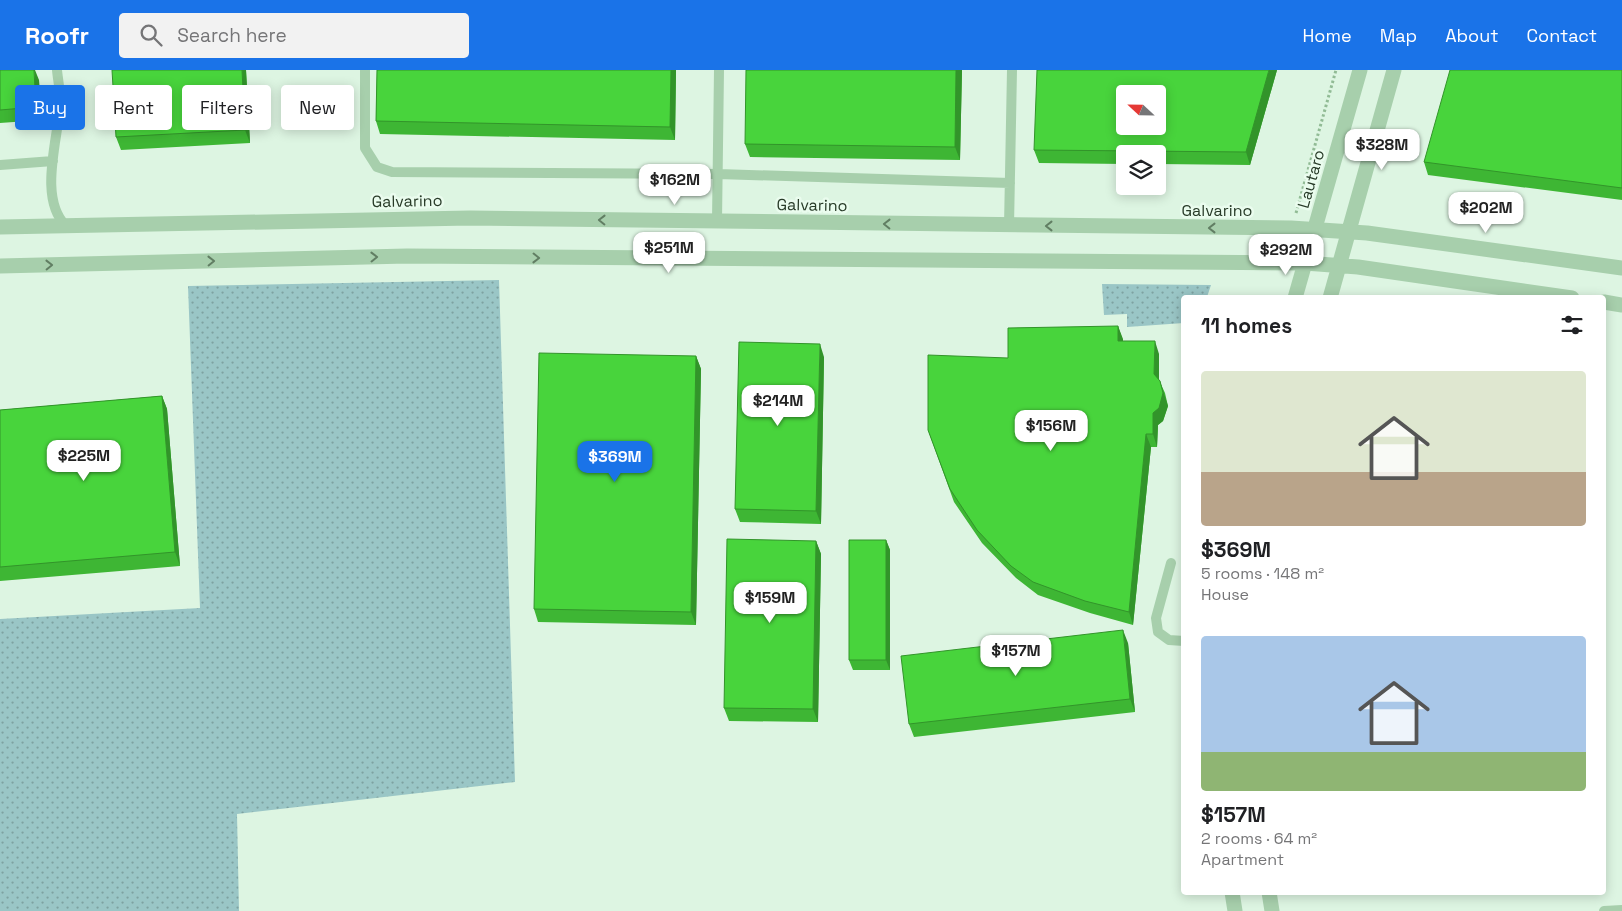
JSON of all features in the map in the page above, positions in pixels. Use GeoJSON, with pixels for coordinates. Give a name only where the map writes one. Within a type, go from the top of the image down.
{"type":"FeatureCollection","features":[{"type":"Feature","properties":{"kind":"street","name":"Lautaro"},"geometry":{"type":"LineString","coordinates":[[1296,295],[1360,70]]}},
{"type":"Feature","properties":{"kind":"street"},"geometry":{"type":"LineString","coordinates":[[1331,295],[1394,70]]}},
{"type":"Feature","properties":{"kind":"street","name":"Galvarino"},"geometry":{"type":"LineString","coordinates":[[0,227],[470,218],[1291,228],[1348,232],[1622,268]]}},
{"type":"Feature","properties":{"kind":"street"},"geometry":{"type":"LineString","coordinates":[[0,266],[408,256],[1305,263],[1340,265],[1512,293],[1536,295]]}},
{"type":"Feature","properties":{"kind":"street"},"geometry":{"type":"LineString","coordinates":[[1606,302],[1622,304]]}},
{"type":"Feature","properties":{"kind":"street"},"geometry":{"type":"LineString","coordinates":[[1232,895],[1235,911]]}},
{"type":"Feature","properties":{"kind":"street"},"geometry":{"type":"LineString","coordinates":[[1269,895],[1272,911]]}},
{"type":"Feature","properties":{"kind":"lane"},"geometry":{"type":"LineString","coordinates":[[57,70],[60,103],[52,148],[52,196],[59,219],[66,226]]}},
{"type":"Feature","properties":{"kind":"lane"},"geometry":{"type":"LineString","coordinates":[[364,70],[365,148],[377,167],[392,172],[718,174],[1010,183]]}},
{"type":"Feature","properties":{"kind":"lane"},"geometry":{"type":"LineString","coordinates":[[717,221],[719,70]]}},
{"type":"Feature","properties":{"kind":"lane"},"geometry":{"type":"LineString","coordinates":[[1009,226],[1012,70]]}},
{"type":"Feature","properties":{"kind":"lane"},"geometry":{"type":"LineString","coordinates":[[0,165],[53,161]]}},
{"type":"Feature","properties":{"kind":"lane"},"geometry":{"type":"LineString","coordinates":[[1171,563],[1156,618],[1158,632],[1169,640],[1181,641]]}},
{"type":"Feature","properties":{"kind":"lane"},"geometry":{"type":"LineString","coordinates":[[1604,911],[1622,910]]}},
{"type":"Feature","properties":{"kind":"path"},"geometry":{"type":"LineString","coordinates":[[1291,228],[1336,70]]}},
{"type":"Feature","properties":{"kind":"shaded area"},"geometry":{"type":"Polygon","coordinates":[[[499,280],[515,782],[237,814],[239,911],[0,911],[0,619],[200,608],[188,286],[499,280]]]}},
{"type":"Feature","properties":{"kind":"shaded area"},"geometry":{"type":"Polygon","coordinates":[[[1102,284],[1211,285],[1208,295],[1181,295],[1181,323],[1127,327],[1127,314],[1104,315],[1102,284]]]}},
{"type":"Feature","properties":{"kind":"building"},"geometry":{"type":"Polygon","coordinates":[[[0,70],[34,70],[35,85],[15,85],[15,109],[0,110],[0,70]]]}},
{"type":"Feature","properties":{"kind":"building"},"geometry":{"type":"Polygon","coordinates":[[[112,70],[242,70],[243,85],[182,85],[182,130],[245,130],[116,137],[116,130],[172,130],[172,85],[113,85],[112,70]]]}},
{"type":"Feature","properties":{"kind":"building"},"geometry":{"type":"Polygon","coordinates":[[[377,70],[671,70],[670,127],[376,121],[377,70]]]}},
{"type":"Feature","properties":{"kind":"building"},"geometry":{"type":"Polygon","coordinates":[[[746,70],[956,70],[955,147],[745,144],[746,70]]]}},
{"type":"Feature","properties":{"kind":"building"},"geometry":{"type":"Polygon","coordinates":[[[1037,70],[1269,70],[1246,152],[1166,151],[1166,145],[1116,145],[1116,151],[1034,150],[1037,70]]]}},
{"type":"Feature","properties":{"kind":"building"},"geometry":{"type":"Polygon","coordinates":[[[1450,70],[1622,70],[1622,188],[1424,162],[1450,70]]]}},
{"type":"Feature","properties":{"kind":"building"},"geometry":{"type":"Polygon","coordinates":[[[1118,326],[1118,341],[1155,341],[1154,374],[1160,381],[1163,393],[1159,408],[1153,413],[1153,434],[1146,434],[1129,612],[1085,601],[1033,582],[1011,566],[977,530],[950,489],[928,430],[928,355],[1008,358],[1008,328],[1118,326]]]}},
{"type":"Feature","properties":{"kind":"building"},"geometry":{"type":"Polygon","coordinates":[[[739,342],[820,344],[816,511],[735,509],[739,342]]]}},
{"type":"Feature","properties":{"kind":"building"},"geometry":{"type":"Polygon","coordinates":[[[539,353],[696,356],[691,612],[534,609],[539,353]]]}},
{"type":"Feature","properties":{"kind":"building"},"geometry":{"type":"Polygon","coordinates":[[[162,396],[175,552],[0,567],[0,410],[162,396]]]}},
{"type":"Feature","properties":{"kind":"building"},"geometry":{"type":"Polygon","coordinates":[[[727,539],[816,541],[813,709],[724,708],[727,539]]]}},
{"type":"Feature","properties":{"kind":"building"},"geometry":{"type":"Polygon","coordinates":[[[849,540],[886,540],[886,660],[849,660],[849,540]]]}},
{"type":"Feature","properties":{"kind":"building"},"geometry":{"type":"Polygon","coordinates":[[[1123,630],[1130,699],[909,724],[901,656],[1123,630]]]}}]}
